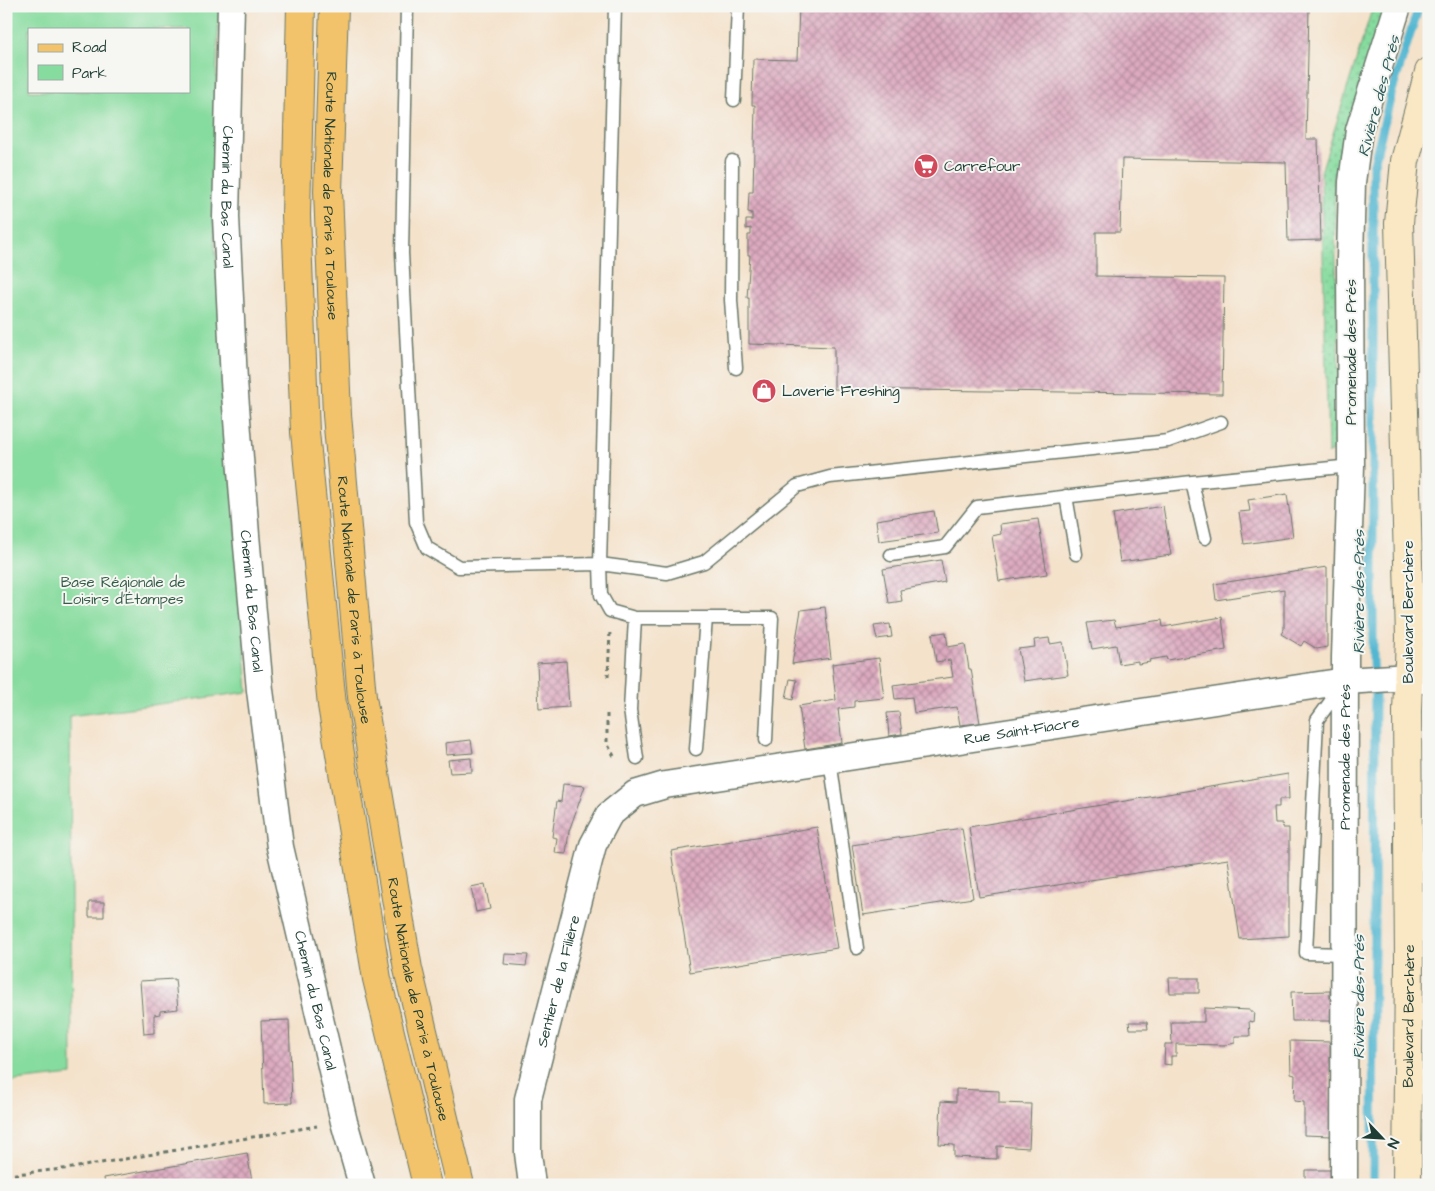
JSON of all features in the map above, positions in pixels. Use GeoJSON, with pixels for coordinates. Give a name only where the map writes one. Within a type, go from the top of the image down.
{"type":"FeatureCollection","features":[{"type":"Feature","properties":{"kind":"main road"},"geometry":{"type":"LineString","coordinates":[[301,6],[296,215],[305,432],[332,705],[377,979],[427,1185]]}},
{"type":"Feature","properties":{"kind":"main road","name":"Route Nationale de Paris à Toulouse"},"geometry":{"type":"LineString","coordinates":[[334,6],[328,192],[337,415],[362,697],[408,969],[460,1185]]}},
{"type":"Feature","properties":{"kind":"main road","name":"Boulevard Berchère"},"geometry":{"type":"LineString","coordinates":[[1407,1185],[1409,962],[1407,711],[1419,679],[1410,638],[1399,223],[1405,161],[1424,105],[1429,72]]}},
{"type":"Feature","properties":{"kind":"street","name":"Chemin du Bas Canal"},"geometry":{"type":"LineString","coordinates":[[231,6],[226,217],[235,390],[260,690],[280,847],[344,1122],[362,1185]]}},
{"type":"Feature","properties":{"kind":"street","name":"Promenade des Prés"},"geometry":{"type":"LineString","coordinates":[[1344,1185],[1345,681],[1351,466],[1350,259],[1352,182],[1359,130],[1398,6]]}},
{"type":"Feature","properties":{"kind":"street","name":"Rue Saint-Fiacre"},"geometry":{"type":"LineString","coordinates":[[635,794],[666,785],[1345,681],[1419,679]]}},
{"type":"Feature","properties":{"kind":"street","name":"Sentier de la Filière"},"geometry":{"type":"LineString","coordinates":[[532,1185],[528,1153],[528,1099],[593,845],[610,815],[635,794]]}},
{"type":"Feature","properties":{"kind":"lane"},"geometry":{"type":"LineString","coordinates":[[407,6],[402,253],[416,522],[427,548],[460,567],[600,564],[667,573],[704,562],[798,486],[830,477],[1168,441],[1221,422]]}},
{"type":"Feature","properties":{"kind":"lane"},"geometry":{"type":"LineString","coordinates":[[615,6],[600,564],[601,595],[610,610],[635,618],[772,618],[766,740]]}},
{"type":"Feature","properties":{"kind":"lane"},"geometry":{"type":"LineString","coordinates":[[734,100],[738,6]]}},
{"type":"Feature","properties":{"kind":"lane"},"geometry":{"type":"LineString","coordinates":[[732,161],[731,300],[736,368]]}},
{"type":"Feature","properties":{"kind":"lane"},"geometry":{"type":"LineString","coordinates":[[891,555],[945,547],[977,507],[1351,466]]}},
{"type":"Feature","properties":{"kind":"lane"},"geometry":{"type":"LineString","coordinates":[[1192,482],[1205,538]]}},
{"type":"Feature","properties":{"kind":"lane"},"geometry":{"type":"LineString","coordinates":[[1066,496],[1076,554]]}},
{"type":"Feature","properties":{"kind":"lane"},"geometry":{"type":"LineString","coordinates":[[635,618],[630,710],[637,758]]}},
{"type":"Feature","properties":{"kind":"lane"},"geometry":{"type":"LineString","coordinates":[[696,749],[706,618]]}},
{"type":"Feature","properties":{"kind":"lane"},"geometry":{"type":"LineString","coordinates":[[1344,954],[1306,953],[1318,720],[1345,681]]}},
{"type":"Feature","properties":{"kind":"lane"},"geometry":{"type":"LineString","coordinates":[[830,760],[857,948]]}},
{"type":"Feature","properties":{"kind":"path"},"geometry":{"type":"LineString","coordinates":[[6,1175],[72,1168],[344,1122]]}},
{"type":"Feature","properties":{"kind":"green space","name":"Base Régionale de Loisirs d'Étampes"},"geometry":{"type":"Polygon","coordinates":[[[6,6],[219,6],[213,216],[248,692],[70,716],[72,1075],[6,1082],[6,6]]]}},
{"type":"Feature","properties":{"kind":"green space"},"geometry":{"type":"Polygon","coordinates":[[[1373,6],[1387,6],[1334,177],[1340,433],[1336,448],[1328,454],[1321,172],[1373,6]]]}},
{"type":"Feature","properties":{"kind":"building","name":"Carrefour"},"geometry":{"type":"Polygon","coordinates":[[[799,6],[1222,6],[1309,9],[1306,139],[1318,139],[1321,240],[1288,241],[1286,162],[1122,159],[1120,232],[1096,232],[1096,276],[1224,278],[1222,394],[834,389],[834,347],[749,344],[749,298],[747,298],[750,255],[748,255],[748,235],[751,235],[751,228],[746,229],[746,220],[752,220],[752,213],[748,212],[749,192],[753,192],[755,105],[752,105],[753,59],[797,60],[799,6]]]}},
{"type":"Feature","properties":{"kind":"building"},"geometry":{"type":"Polygon","coordinates":[[[1287,494],[1293,537],[1244,544],[1239,512],[1250,511],[1248,500],[1287,494]]]}},
{"type":"Feature","properties":{"kind":"building"},"geometry":{"type":"Polygon","coordinates":[[[1163,506],[1171,555],[1120,562],[1113,514],[1163,506]]]}},
{"type":"Feature","properties":{"kind":"building"},"geometry":{"type":"Polygon","coordinates":[[[934,511],[938,533],[879,541],[876,520],[934,511]]]}},
{"type":"Feature","properties":{"kind":"building"},"geometry":{"type":"Polygon","coordinates":[[[1038,519],[1047,574],[999,581],[992,536],[1001,534],[1000,524],[1038,519]]]}},
{"type":"Feature","properties":{"kind":"building"},"geometry":{"type":"Polygon","coordinates":[[[941,560],[945,582],[900,590],[902,601],[889,603],[883,569],[941,560]]]}},
{"type":"Feature","properties":{"kind":"building"},"geometry":{"type":"Polygon","coordinates":[[[1327,567],[1327,647],[1317,649],[1304,641],[1301,646],[1281,634],[1284,629],[1284,589],[1216,600],[1214,584],[1327,567]]]}},
{"type":"Feature","properties":{"kind":"building"},"geometry":{"type":"Polygon","coordinates":[[[825,607],[831,658],[792,664],[801,610],[825,607]]]}},
{"type":"Feature","properties":{"kind":"building"},"geometry":{"type":"Polygon","coordinates":[[[1222,617],[1226,650],[1167,660],[1166,657],[1138,664],[1138,661],[1119,664],[1116,645],[1092,649],[1087,623],[1114,620],[1116,627],[1162,620],[1163,627],[1222,617]]]}},
{"type":"Feature","properties":{"kind":"building"},"geometry":{"type":"Polygon","coordinates":[[[890,624],[892,637],[877,639],[874,626],[890,624]]]}},
{"type":"Feature","properties":{"kind":"building"},"geometry":{"type":"Polygon","coordinates":[[[946,632],[948,647],[965,644],[980,723],[960,725],[957,707],[914,713],[912,697],[895,699],[893,685],[953,677],[950,660],[936,662],[932,634],[946,632]]]}},
{"type":"Feature","properties":{"kind":"building"},"geometry":{"type":"Polygon","coordinates":[[[1049,638],[1050,644],[1063,642],[1068,675],[1024,681],[1018,649],[1035,647],[1034,640],[1049,638]]]}},
{"type":"Feature","properties":{"kind":"building"},"geometry":{"type":"Polygon","coordinates":[[[879,658],[884,698],[854,701],[854,707],[838,709],[842,743],[805,749],[799,706],[836,700],[832,664],[879,658]]]}},
{"type":"Feature","properties":{"kind":"building"},"geometry":{"type":"Polygon","coordinates":[[[566,661],[569,707],[539,709],[537,663],[566,661]]]}},
{"type":"Feature","properties":{"kind":"building"},"geometry":{"type":"Polygon","coordinates":[[[790,679],[797,680],[793,700],[786,698],[790,679]]]}},
{"type":"Feature","properties":{"kind":"building"},"geometry":{"type":"Polygon","coordinates":[[[899,712],[902,734],[889,736],[887,713],[899,712]]]}},
{"type":"Feature","properties":{"kind":"building"},"geometry":{"type":"Polygon","coordinates":[[[471,740],[473,753],[446,755],[445,743],[471,740]]]}},
{"type":"Feature","properties":{"kind":"building"},"geometry":{"type":"Polygon","coordinates":[[[471,758],[472,772],[450,773],[448,760],[471,758]]]}},
{"type":"Feature","properties":{"kind":"building"},"geometry":{"type":"Polygon","coordinates":[[[1288,774],[1289,799],[1279,799],[1279,807],[1274,807],[1275,823],[1282,823],[1283,828],[1289,828],[1289,936],[1240,939],[1228,859],[979,897],[969,827],[1288,774]]]}},
{"type":"Feature","properties":{"kind":"building"},"geometry":{"type":"Polygon","coordinates":[[[563,784],[585,786],[569,831],[566,854],[555,853],[557,838],[552,837],[557,801],[561,802],[563,784]]]}},
{"type":"Feature","properties":{"kind":"building"},"geometry":{"type":"Polygon","coordinates":[[[817,827],[837,948],[690,972],[671,851],[817,827]]]}},
{"type":"Feature","properties":{"kind":"building"},"geometry":{"type":"Polygon","coordinates":[[[962,828],[973,898],[863,915],[852,845],[962,828]]]}},
{"type":"Feature","properties":{"kind":"building"},"geometry":{"type":"Polygon","coordinates":[[[485,884],[490,909],[476,912],[471,887],[485,884]]]}},
{"type":"Feature","properties":{"kind":"building"},"geometry":{"type":"Polygon","coordinates":[[[89,902],[104,902],[104,917],[89,917],[89,902]]]}},
{"type":"Feature","properties":{"kind":"building"},"geometry":{"type":"Polygon","coordinates":[[[505,954],[528,955],[526,966],[504,964],[505,954]]]}},
{"type":"Feature","properties":{"kind":"building"},"geometry":{"type":"Polygon","coordinates":[[[1169,978],[1199,978],[1199,993],[1170,993],[1169,978]]]}},
{"type":"Feature","properties":{"kind":"building"},"geometry":{"type":"Polygon","coordinates":[[[175,979],[178,1009],[160,1011],[160,1014],[154,1015],[154,1033],[144,1034],[140,981],[175,979]]]}},
{"type":"Feature","properties":{"kind":"building"},"geometry":{"type":"Polygon","coordinates":[[[1330,991],[1331,1021],[1292,1021],[1291,992],[1330,991]]]}},
{"type":"Feature","properties":{"kind":"building"},"geometry":{"type":"Polygon","coordinates":[[[1204,1008],[1250,1010],[1250,1012],[1254,1012],[1253,1022],[1249,1021],[1250,1036],[1235,1036],[1235,1043],[1226,1045],[1176,1044],[1176,1056],[1171,1056],[1171,1065],[1164,1064],[1165,1044],[1172,1044],[1171,1022],[1204,1022],[1204,1008]]]}},
{"type":"Feature","properties":{"kind":"building"},"geometry":{"type":"Polygon","coordinates":[[[289,1020],[292,1103],[264,1104],[261,1021],[289,1020]]]}},
{"type":"Feature","properties":{"kind":"building"},"geometry":{"type":"Polygon","coordinates":[[[1129,1022],[1147,1022],[1148,1029],[1130,1029],[1129,1022]]]}},
{"type":"Feature","properties":{"kind":"building"},"geometry":{"type":"Polygon","coordinates":[[[1290,1041],[1330,1042],[1331,1136],[1304,1135],[1304,1102],[1294,1101],[1295,1075],[1291,1074],[1290,1041]]]}},
{"type":"Feature","properties":{"kind":"building"},"geometry":{"type":"Polygon","coordinates":[[[956,1089],[999,1091],[999,1103],[1031,1104],[1029,1148],[997,1146],[997,1159],[954,1157],[954,1145],[939,1144],[941,1101],[956,1102],[956,1089]]]}},
{"type":"Feature","properties":{"kind":"building"},"geometry":{"type":"Polygon","coordinates":[[[247,1153],[252,1181],[229,1185],[105,1185],[104,1178],[247,1153]]]}},
{"type":"Feature","properties":{"kind":"building"},"geometry":{"type":"Polygon","coordinates":[[[1305,1170],[1331,1170],[1331,1185],[1305,1185],[1305,1170]]]}},
{"type":"Feature","properties":{"kind":"waterway","name":"Rivière des Prés"},"geometry":{"type":"LineString","coordinates":[[1373,1185],[1375,689],[1373,662],[1373,167],[1392,91],[1419,6]]}},
{"type":"Feature","properties":{"kind":"place","name":"Carrefour"},"geometry":{"type":"Point","coordinates":[926,166]}},
{"type":"Feature","properties":{"kind":"place","name":"Laverie Freshing"},"geometry":{"type":"Point","coordinates":[764,391]}}]}
